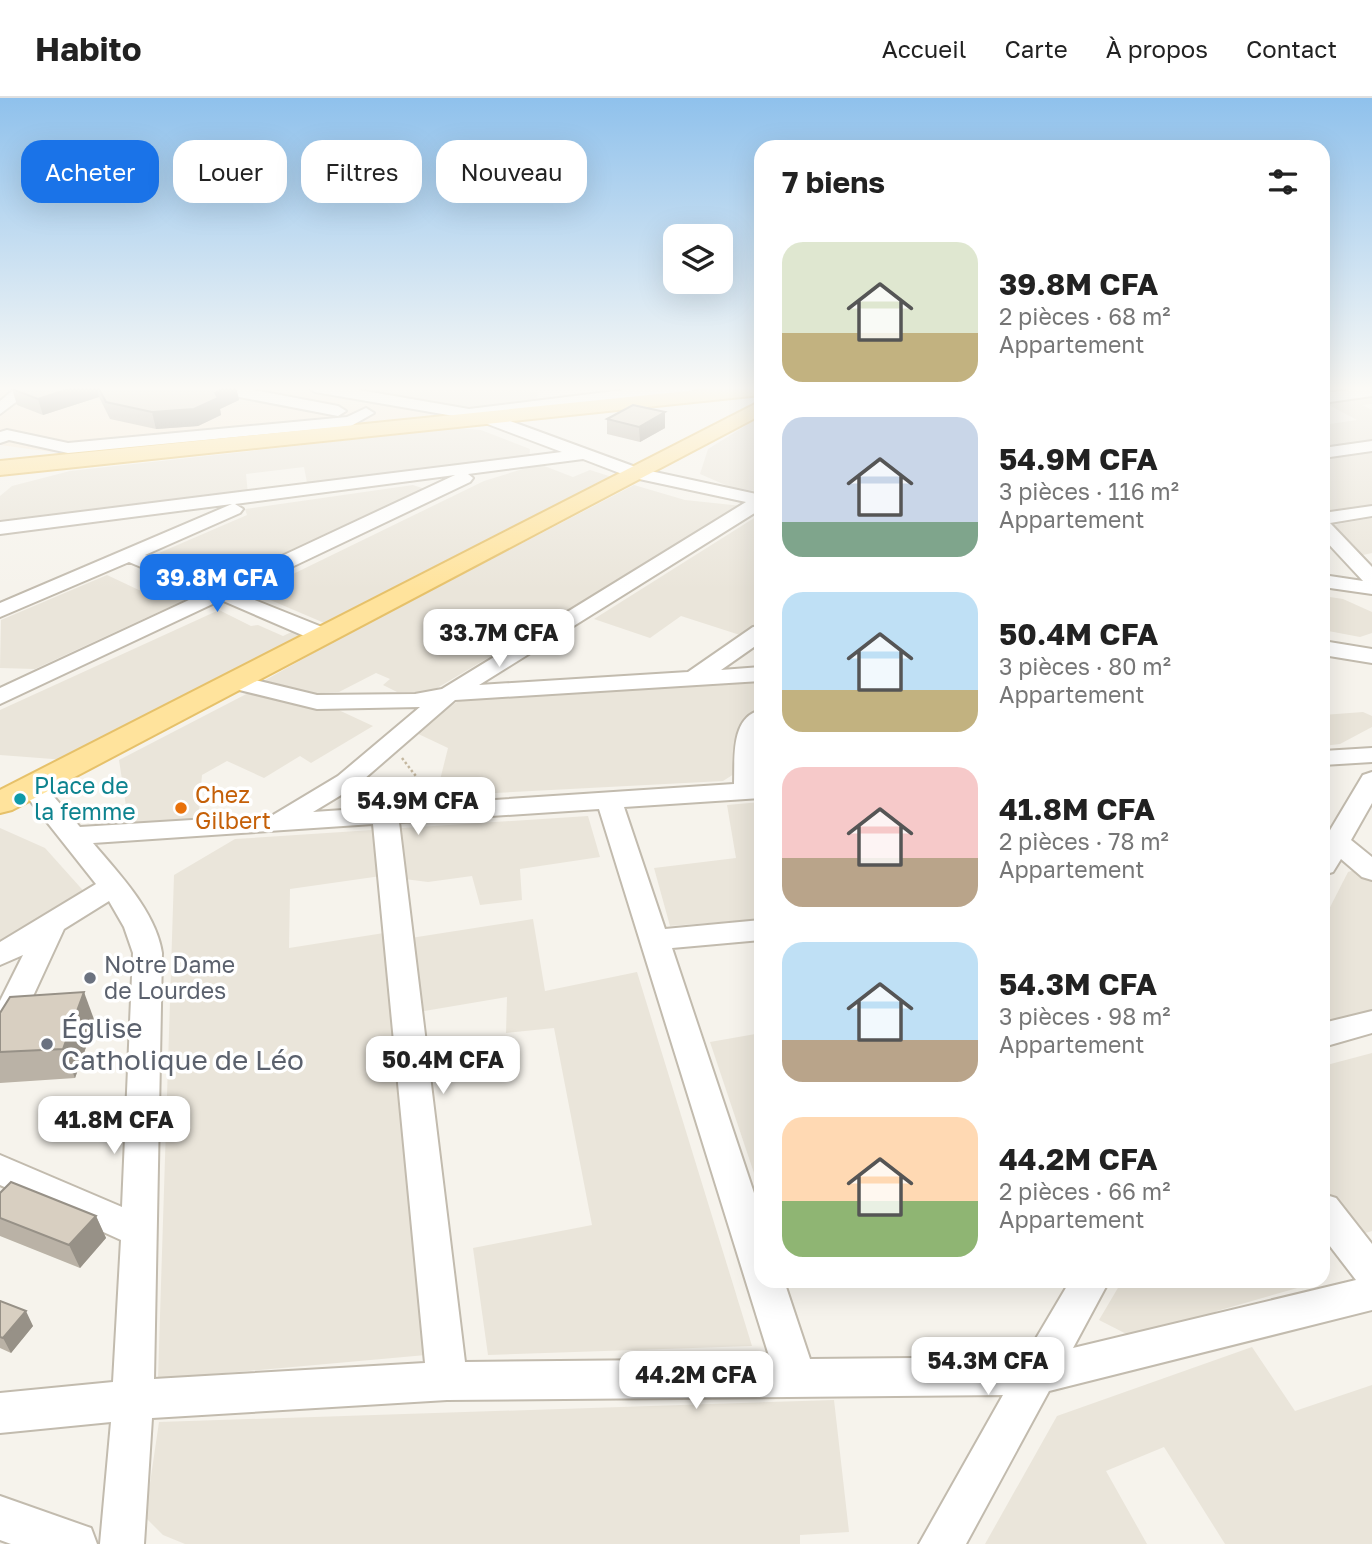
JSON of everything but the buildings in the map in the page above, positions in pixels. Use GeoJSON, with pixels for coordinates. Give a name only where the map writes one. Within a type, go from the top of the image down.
{"type":"FeatureCollection","features":[{"type":"Feature","properties":{"kind":"main road"},"geometry":{"type":"LineString","coordinates":[[0,456],[58,461],[117,454]]}},
{"type":"Feature","properties":{"kind":"main road"},"geometry":{"type":"LineString","coordinates":[[0,803],[17,788],[235,682],[636,473],[663,454]]}},
{"type":"Feature","properties":{"kind":"street"},"geometry":{"type":"LineString","coordinates":[[0,528],[580,454]]}},
{"type":"Feature","properties":{"kind":"street"},"geometry":{"type":"LineString","coordinates":[[585,454],[636,473],[754,498]]}},
{"type":"Feature","properties":{"kind":"street"},"geometry":{"type":"LineString","coordinates":[[0,697],[488,466]]}},
{"type":"Feature","properties":{"kind":"street"},"geometry":{"type":"LineString","coordinates":[[0,611],[264,496]]}},
{"type":"Feature","properties":{"kind":"street"},"geometry":{"type":"LineString","coordinates":[[278,823],[346,781],[449,694],[754,504]]}},
{"type":"Feature","properties":{"kind":"street"},"geometry":{"type":"LineString","coordinates":[[1330,518],[1372,511]]}},
{"type":"Feature","properties":{"kind":"street"},"geometry":{"type":"LineString","coordinates":[[1330,534],[1372,578]]}},
{"type":"Feature","properties":{"kind":"street"},"geometry":{"type":"LineString","coordinates":[[127,554],[324,636]]}},
{"type":"Feature","properties":{"kind":"street"},"geometry":{"type":"LineString","coordinates":[[1330,582],[1372,589]]}},
{"type":"Feature","properties":{"kind":"street"},"geometry":{"type":"LineString","coordinates":[[1330,592],[1372,589]]}},
{"type":"Feature","properties":{"kind":"street"},"geometry":{"type":"LineString","coordinates":[[692,679],[754,637]]}},
{"type":"Feature","properties":{"kind":"street"},"geometry":{"type":"LineString","coordinates":[[1330,649],[1372,656]]}},
{"type":"Feature","properties":{"kind":"street"},"geometry":{"type":"LineString","coordinates":[[235,682],[317,702],[415,701],[449,694],[754,675]]}},
{"type":"Feature","properties":{"kind":"street"},"geometry":{"type":"LineString","coordinates":[[72,836],[754,791],[748,732],[754,725]]}},
{"type":"Feature","properties":{"kind":"street"},"geometry":{"type":"LineString","coordinates":[[1330,758],[1372,755]]}},
{"type":"Feature","properties":{"kind":"street"},"geometry":{"type":"LineString","coordinates":[[1330,853],[1372,780]]}},
{"type":"Feature","properties":{"kind":"street"},"geometry":{"type":"LineString","coordinates":[[17,788],[72,836],[136,922],[146,945],[149,982],[133,1400],[122,1544]]}},
{"type":"Feature","properties":{"kind":"street"},"geometry":{"type":"LineString","coordinates":[[609,800],[754,1247]]}},
{"type":"Feature","properties":{"kind":"street"},"geometry":{"type":"LineString","coordinates":[[385,816],[447,1381]]}},
{"type":"Feature","properties":{"kind":"street"},"geometry":{"type":"LineString","coordinates":[[1336,842],[1372,871]]}},
{"type":"Feature","properties":{"kind":"street"},"geometry":{"type":"LineString","coordinates":[[0,955],[111,887]]}},
{"type":"Feature","properties":{"kind":"street"},"geometry":{"type":"LineString","coordinates":[[0,1033],[53,922]]}},
{"type":"Feature","properties":{"kind":"street"},"geometry":{"type":"LineString","coordinates":[[656,940],[754,931]]}},
{"type":"Feature","properties":{"kind":"street"},"geometry":{"type":"LineString","coordinates":[[1330,1033],[1372,1022]]}},
{"type":"Feature","properties":{"kind":"street"},"geometry":{"type":"LineString","coordinates":[[0,1170],[139,1231]]}},
{"type":"Feature","properties":{"kind":"street"},"geometry":{"type":"LineString","coordinates":[[1330,1218],[1372,1272]]}},
{"type":"Feature","properties":{"kind":"street"},"geometry":{"type":"LineString","coordinates":[[767,1288],[797,1380]]}},
{"type":"Feature","properties":{"kind":"street"},"geometry":{"type":"LineString","coordinates":[[941,1544],[1086,1288]]}},
{"type":"Feature","properties":{"kind":"street"},"geometry":{"type":"LineString","coordinates":[[0,1413],[133,1400],[447,1381],[1035,1376],[1372,1293]]}},
{"type":"Feature","properties":{"kind":"street"},"geometry":{"type":"LineString","coordinates":[[0,1518],[75,1544]]}},
{"type":"Feature","properties":{"kind":"shaded area"},"geometry":{"type":"Polygon","coordinates":[[[219,454],[530,454],[529,460],[308,488],[304,467],[246,474],[248,494],[0,521],[0,496],[12,486],[70,471],[219,454]]]}},
{"type":"Feature","properties":{"kind":"shaded area"},"geometry":{"type":"Polygon","coordinates":[[[706,454],[754,454],[754,491],[730,487],[700,474],[706,454]]]}},
{"type":"Feature","properties":{"kind":"shaded area"},"geometry":{"type":"Polygon","coordinates":[[[1372,454],[1372,507],[1338,512],[1330,510],[1330,457],[1372,454]]]}},
{"type":"Feature","properties":{"kind":"shaded area"},"geometry":{"type":"Polygon","coordinates":[[[539,464],[573,477],[590,470],[612,477],[329,625],[254,593],[484,481],[539,464]]]}},
{"type":"Feature","properties":{"kind":"shaded area"},"geometry":{"type":"Polygon","coordinates":[[[413,485],[431,491],[420,496],[414,494],[35,669],[0,668],[1,620],[107,575],[141,591],[159,582],[186,594],[220,579],[159,553],[247,515],[245,509],[413,485]]]}},
{"type":"Feature","properties":{"kind":"shaded area"},"geometry":{"type":"Polygon","coordinates":[[[634,485],[685,500],[754,507],[754,514],[735,511],[427,694],[397,692],[383,685],[390,679],[376,673],[339,692],[304,694],[373,726],[311,763],[300,756],[264,778],[227,761],[202,775],[198,823],[129,826],[119,760],[260,687],[260,683],[342,637],[634,485]]]}},
{"type":"Feature","properties":{"kind":"shaded area"},"geometry":{"type":"Polygon","coordinates":[[[754,518],[754,625],[740,635],[681,616],[650,638],[594,619],[754,518]]]}},
{"type":"Feature","properties":{"kind":"shaded area"},"geometry":{"type":"Polygon","coordinates":[[[1372,518],[1372,553],[1359,556],[1333,525],[1372,518]]]}},
{"type":"Feature","properties":{"kind":"shaded area"},"geometry":{"type":"Polygon","coordinates":[[[1330,597],[1343,599],[1372,612],[1372,633],[1360,637],[1330,631],[1330,597]]]}},
{"type":"Feature","properties":{"kind":"shaded area"},"geometry":{"type":"Polygon","coordinates":[[[219,610],[251,626],[258,625],[283,636],[298,629],[310,635],[66,760],[0,755],[0,710],[219,610]]]}},
{"type":"Feature","properties":{"kind":"shaded area"},"geometry":{"type":"Polygon","coordinates":[[[754,682],[754,761],[723,781],[436,796],[448,748],[410,730],[462,699],[754,682]]]}},
{"type":"Feature","properties":{"kind":"shaded area"},"geometry":{"type":"Polygon","coordinates":[[[1363,712],[1372,716],[1372,727],[1340,744],[1330,745],[1330,714],[1363,712]]]}},
{"type":"Feature","properties":{"kind":"shaded area"},"geometry":{"type":"Polygon","coordinates":[[[754,803],[754,920],[670,926],[654,868],[736,858],[727,805],[754,803]]]}},
{"type":"Feature","properties":{"kind":"shaded area"},"geometry":{"type":"Polygon","coordinates":[[[588,816],[600,857],[520,869],[522,900],[480,905],[472,876],[428,882],[381,876],[290,889],[289,948],[384,933],[385,942],[533,919],[545,991],[637,972],[752,1346],[488,1355],[473,1248],[592,1225],[554,1028],[506,1033],[507,997],[395,1016],[426,1355],[158,1379],[174,875],[235,839],[588,816]]]}},
{"type":"Feature","properties":{"kind":"shaded area"},"geometry":{"type":"Polygon","coordinates":[[[0,828],[45,848],[88,896],[0,950],[0,828]]]}},
{"type":"Feature","properties":{"kind":"shaded area"},"geometry":{"type":"Polygon","coordinates":[[[1358,869],[1372,882],[1372,1021],[1330,1023],[1330,907],[1348,872],[1358,869]]]}},
{"type":"Feature","properties":{"kind":"shaded area"},"geometry":{"type":"Polygon","coordinates":[[[754,1034],[754,1173],[710,1042],[754,1034]]]}},
{"type":"Feature","properties":{"kind":"shaded area"},"geometry":{"type":"Polygon","coordinates":[[[1372,1053],[1372,1231],[1349,1238],[1330,1215],[1330,1064],[1372,1053]]]}},
{"type":"Feature","properties":{"kind":"shaded area"},"geometry":{"type":"Polygon","coordinates":[[[1118,1288],[1298,1288],[1217,1311],[1152,1347],[1099,1320],[1118,1288]]]}},
{"type":"Feature","properties":{"kind":"shaded area"},"geometry":{"type":"Polygon","coordinates":[[[1252,1347],[1295,1411],[1372,1385],[1372,1544],[1225,1544],[1164,1447],[1106,1471],[1147,1544],[985,1544],[1057,1416],[1252,1347]]]}},
{"type":"Feature","properties":{"kind":"shaded area"},"geometry":{"type":"Polygon","coordinates":[[[834,1400],[849,1532],[800,1535],[800,1544],[185,1544],[163,1535],[145,1517],[159,1422],[834,1400]]]}},
{"type":"Feature","properties":{"kind":"place","name":"Place de la femme"},"geometry":{"type":"Point","coordinates":[20,799]}},
{"type":"Feature","properties":{"kind":"place","name":"Chez Gilbert"},"geometry":{"type":"Point","coordinates":[181,808]}},
{"type":"Feature","properties":{"kind":"place","name":"Notre Dame de Lourdes"},"geometry":{"type":"Point","coordinates":[90,978]}},
{"type":"Feature","properties":{"kind":"place","name":"Église Catholique de Léo"},"geometry":{"type":"Point","coordinates":[47,1044]}}]}
